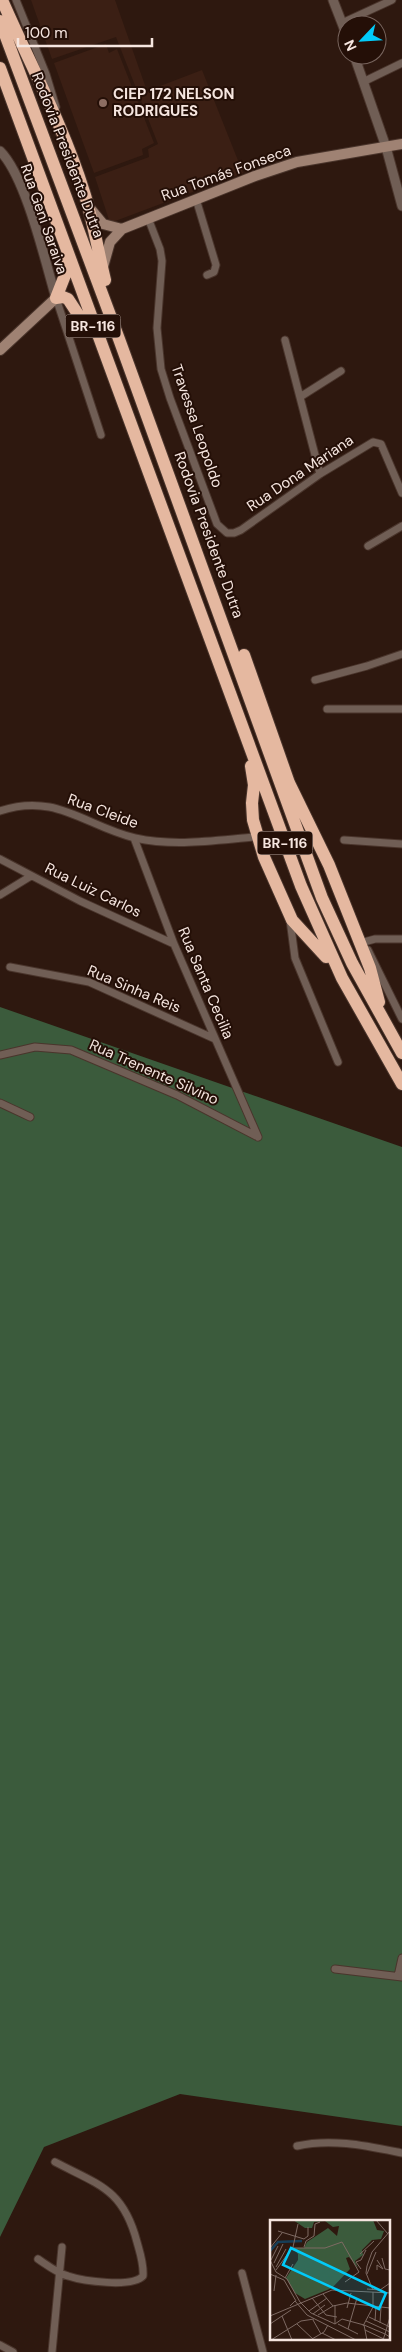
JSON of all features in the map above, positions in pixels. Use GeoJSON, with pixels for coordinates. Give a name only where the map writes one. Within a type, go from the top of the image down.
{"type":"FeatureCollection","features":[{"type":"Feature","properties":{"kind":"highway"},"geometry":{"type":"LineString","coordinates":[[2,0],[58,122],[88,204],[119,338]]}},
{"type":"Feature","properties":{"kind":"highway","name":"Rodovia Presidente Dutra"},"geometry":{"type":"LineString","coordinates":[[0,21],[119,338],[322,898],[352,963],[402,1053]]}},
{"type":"Feature","properties":{"kind":"highway","name":"BR-116"},"geometry":{"type":"LineString","coordinates":[[0,68],[100,345],[317,926],[342,978],[402,1084]]}},
{"type":"Feature","properties":{"kind":"highway"},"geometry":{"type":"LineString","coordinates":[[68,253],[67,270],[56,298],[63,297],[68,299],[92,339],[100,345]]}},
{"type":"Feature","properties":{"kind":"highway"},"geometry":{"type":"LineString","coordinates":[[190,584],[220,681],[245,745],[252,772],[252,803],[258,837],[289,912],[295,923],[315,943],[329,963],[354,1011],[402,1093]]}},
{"type":"Feature","properties":{"kind":"highway"},"geometry":{"type":"LineString","coordinates":[[218,609],[245,656],[289,783],[329,865],[360,940],[370,968],[384,1021]]}},
{"type":"Feature","properties":{"kind":"main road","name":"Rua Tomás Fonseca"},"geometry":{"type":"LineString","coordinates":[[122,228],[297,162],[402,144]]}},
{"type":"Feature","properties":{"kind":"main road"},"geometry":{"type":"LineString","coordinates":[[88,204],[103,224],[122,228],[107,248],[103,273]]}},
{"type":"Feature","properties":{"kind":"main road"},"geometry":{"type":"LineString","coordinates":[[0,350],[56,298]]}},
{"type":"Feature","properties":{"kind":"street"},"geometry":{"type":"LineString","coordinates":[[16,0],[46,74],[58,122]]}},
{"type":"Feature","properties":{"kind":"street"},"geometry":{"type":"LineString","coordinates":[[333,0],[339,15]]}},
{"type":"Feature","properties":{"kind":"street"},"geometry":{"type":"LineString","coordinates":[[359,15],[392,0]]}},
{"type":"Feature","properties":{"kind":"street"},"geometry":{"type":"LineString","coordinates":[[365,81],[402,63]]}},
{"type":"Feature","properties":{"kind":"street"},"geometry":{"type":"LineString","coordinates":[[358,65],[386,147],[402,206]]}},
{"type":"Feature","properties":{"kind":"street","name":"Rua Geni Saraiva"},"geometry":{"type":"LineString","coordinates":[[0,151],[10,163],[20,187],[36,230],[56,298]]}},
{"type":"Feature","properties":{"kind":"street"},"geometry":{"type":"LineString","coordinates":[[196,199],[216,266],[214,272],[207,275]]}},
{"type":"Feature","properties":{"kind":"street","name":"Travessa Leopoldo"},"geometry":{"type":"LineString","coordinates":[[148,218],[160,249],[162,261],[157,328],[162,369],[170,398],[217,524],[227,533],[242,530]]}},
{"type":"Feature","properties":{"kind":"street"},"geometry":{"type":"LineString","coordinates":[[56,298],[101,435]]}},
{"type":"Feature","properties":{"kind":"street"},"geometry":{"type":"LineString","coordinates":[[286,340],[320,474]]}},
{"type":"Feature","properties":{"kind":"street"},"geometry":{"type":"LineString","coordinates":[[300,397],[341,371]]}},
{"type":"Feature","properties":{"kind":"street","name":"Rua Dona Mariana"},"geometry":{"type":"LineString","coordinates":[[242,530],[320,474],[369,444],[377,442],[381,444],[402,493]]}},
{"type":"Feature","properties":{"kind":"street"},"geometry":{"type":"LineString","coordinates":[[368,546],[402,526]]}},
{"type":"Feature","properties":{"kind":"street"},"geometry":{"type":"LineString","coordinates":[[315,680],[402,654]]}},
{"type":"Feature","properties":{"kind":"street"},"geometry":{"type":"LineString","coordinates":[[327,709],[402,709]]}},
{"type":"Feature","properties":{"kind":"street","name":"Rua Cleide"},"geometry":{"type":"LineString","coordinates":[[0,811],[15,806],[36,804],[60,810],[134,838],[185,844],[258,837]]}},
{"type":"Feature","properties":{"kind":"street","name":"Rua Santa Cecilia"},"geometry":{"type":"LineString","coordinates":[[134,838],[174,944],[258,1137]]}},
{"type":"Feature","properties":{"kind":"street"},"geometry":{"type":"LineString","coordinates":[[344,840],[402,844]]}},
{"type":"Feature","properties":{"kind":"street","name":"Rua Luiz Carlos"},"geometry":{"type":"LineString","coordinates":[[0,859],[80,902],[174,944]]}},
{"type":"Feature","properties":{"kind":"street"},"geometry":{"type":"LineString","coordinates":[[0,895],[31,876]]}},
{"type":"Feature","properties":{"kind":"street"},"geometry":{"type":"LineString","coordinates":[[289,912],[295,958],[338,1062]]}},
{"type":"Feature","properties":{"kind":"street"},"geometry":{"type":"LineString","coordinates":[[402,939],[360,940],[402,1019]]}},
{"type":"Feature","properties":{"kind":"street","name":"Rua Sinha Reis"},"geometry":{"type":"LineString","coordinates":[[10,967],[89,982],[216,1039]]}},
{"type":"Feature","properties":{"kind":"street","name":"Rua Trenente Silvino"},"geometry":{"type":"LineString","coordinates":[[0,1054],[35,1047],[71,1050],[177,1095],[258,1137]]}},
{"type":"Feature","properties":{"kind":"street"},"geometry":{"type":"LineString","coordinates":[[0,1103],[30,1117]]}},
{"type":"Feature","properties":{"kind":"street"},"geometry":{"type":"LineString","coordinates":[[335,1969],[400,1976],[402,1958]]}},
{"type":"Feature","properties":{"kind":"street"},"geometry":{"type":"LineString","coordinates":[[297,2146],[323,2142],[342,2143],[402,2153]]}},
{"type":"Feature","properties":{"kind":"street"},"geometry":{"type":"LineString","coordinates":[[38,2259],[58,2272],[87,2280],[131,2281],[142,2278],[144,2268],[127,2213],[117,2198],[106,2188],[55,2162]]}},
{"type":"Feature","properties":{"kind":"street"},"geometry":{"type":"LineString","coordinates":[[52,2352],[58,2272],[62,2247]]}},
{"type":"Feature","properties":{"kind":"street"},"geometry":{"type":"LineString","coordinates":[[242,2273],[263,2352]]}},
{"type":"Feature","properties":{"kind":"street"},"geometry":{"type":"LineString","coordinates":[[0,2345],[13,2352]]}},
{"type":"Feature","properties":{"kind":"shaded area"},"geometry":{"type":"Polygon","coordinates":[[[31,0],[115,0],[147,91],[202,70],[243,173],[110,223],[95,177],[149,157],[148,149],[158,144],[116,37],[52,59],[31,0]]]}},
{"type":"Feature","properties":{"kind":"shaded area","name":"CIEP 172 NELSON RODRIGUES"},"geometry":{"type":"Polygon","coordinates":[[[106,44],[109,53],[117,49],[154,143],[142,149],[143,155],[94,173],[54,63],[106,44]]]}},
{"type":"Feature","properties":{"kind":"green space"},"geometry":{"type":"Polygon","coordinates":[[[0,1007],[402,1147],[402,2126],[180,2094],[44,2147],[0,2237],[0,1007]]]}},
{"type":"Feature","properties":{"kind":"place","name":"CIEP 172 NELSON RODRIGUES"},"geometry":{"type":"Point","coordinates":[103,103]}}]}
